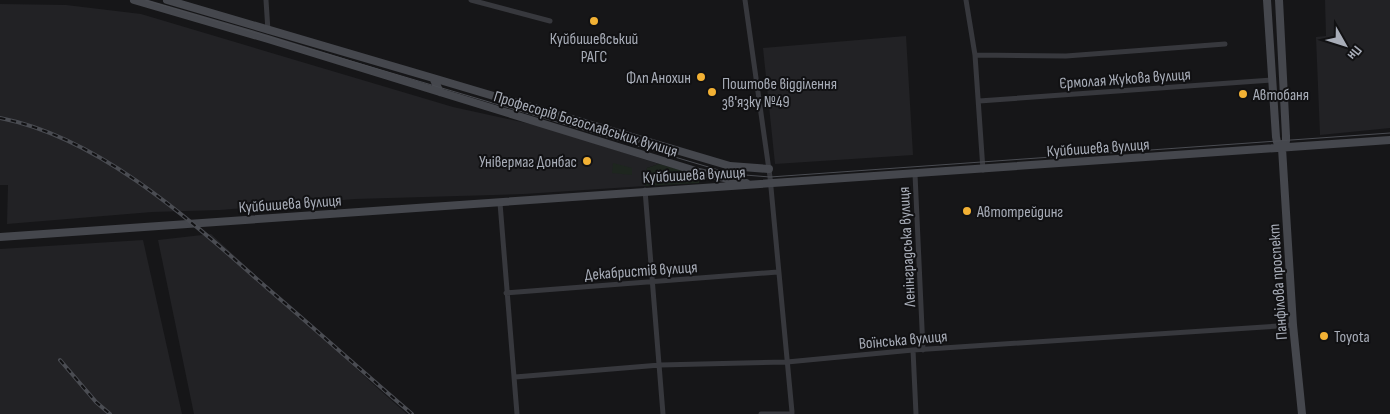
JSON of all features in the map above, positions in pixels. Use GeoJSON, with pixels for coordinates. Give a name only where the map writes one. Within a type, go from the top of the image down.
{"type":"FeatureCollection","features":[{"type":"Feature","properties":{"kind":"main road","name":"Професорів Богославських вулиця"},"geometry":{"type":"LineString","coordinates":[[134,0],[433,78],[730,166],[769,169]]}},
{"type":"Feature","properties":{"kind":"main road","name":"Професорів Богославських вулиця"},"geometry":{"type":"LineString","coordinates":[[167,0],[440,92],[699,172],[753,185]]}},
{"type":"Feature","properties":{"kind":"main road"},"geometry":{"type":"LineString","coordinates":[[1268,0],[1277,142],[1284,145]]}},
{"type":"Feature","properties":{"kind":"main road","name":"Панфілова проспект"},"geometry":{"type":"LineString","coordinates":[[1279,0],[1292,325],[1302,414]]}},
{"type":"Feature","properties":{"kind":"main road"},"geometry":{"type":"LineString","coordinates":[[433,78],[440,92]]}},
{"type":"Feature","properties":{"kind":"main road","name":"Куйбишева вулиця"},"geometry":{"type":"LineString","coordinates":[[0,237],[500,203],[645,190],[983,170],[1284,145],[1390,140]]}},
{"type":"Feature","properties":{"kind":"street"},"geometry":{"type":"LineString","coordinates":[[266,0],[268,35]]}},
{"type":"Feature","properties":{"kind":"street"},"geometry":{"type":"LineString","coordinates":[[471,0],[550,21]]}},
{"type":"Feature","properties":{"kind":"street"},"geometry":{"type":"LineString","coordinates":[[745,0],[769,169],[792,413],[761,414]]}},
{"type":"Feature","properties":{"kind":"street"},"geometry":{"type":"LineString","coordinates":[[966,0],[975,55],[983,170]]}},
{"type":"Feature","properties":{"kind":"street","name":"Єрмолая Жукова вулиця"},"geometry":{"type":"LineString","coordinates":[[975,55],[1066,56],[1225,44]]}},
{"type":"Feature","properties":{"kind":"street","name":"Єрмолая Жукова вулиця"},"geometry":{"type":"LineString","coordinates":[[979,101],[1273,80]]}},
{"type":"Feature","properties":{"kind":"street","name":"Ленінградська вулиця"},"geometry":{"type":"LineString","coordinates":[[915,174],[923,350]]}},
{"type":"Feature","properties":{"kind":"street"},"geometry":{"type":"LineString","coordinates":[[645,190],[654,282],[663,414]]}},
{"type":"Feature","properties":{"kind":"street"},"geometry":{"type":"LineString","coordinates":[[500,203],[517,414]]}},
{"type":"Feature","properties":{"kind":"street","name":"Декабристів вулиця"},"geometry":{"type":"LineString","coordinates":[[506,293],[778,272]]}},
{"type":"Feature","properties":{"kind":"street","name":"Воїнська вулиця"},"geometry":{"type":"LineString","coordinates":[[515,377],[660,366],[787,362],[913,350],[1292,325]]}},
{"type":"Feature","properties":{"kind":"street"},"geometry":{"type":"LineString","coordinates":[[913,350],[916,414]]}},
{"type":"Feature","properties":{"kind":"shaded area"},"geometry":{"type":"Polygon","coordinates":[[[1325,0],[1390,0],[1390,128],[1320,135],[1316,37],[1326,36],[1325,0]]]}},
{"type":"Feature","properties":{"kind":"shaded area"},"geometry":{"type":"Polygon","coordinates":[[[0,4],[66,5],[141,14],[453,107],[540,126],[659,164],[647,168],[645,186],[524,194],[355,199],[220,210],[152,212],[7,224],[8,185],[0,185],[0,4]]]}},
{"type":"Feature","properties":{"kind":"shaded area"},"geometry":{"type":"Polygon","coordinates":[[[906,36],[913,155],[775,164],[763,48],[906,36]]]}},
{"type":"Feature","properties":{"kind":"shaded area"},"geometry":{"type":"Polygon","coordinates":[[[613,163],[632,168],[632,175],[612,173],[613,163]]]}},
{"type":"Feature","properties":{"kind":"shaded area"},"geometry":{"type":"Polygon","coordinates":[[[659,164],[700,175],[699,183],[645,186],[647,168],[659,164]]]}},
{"type":"Feature","properties":{"kind":"shaded area"},"geometry":{"type":"Polygon","coordinates":[[[211,234],[407,414],[194,414],[158,240],[211,234]]]}},
{"type":"Feature","properties":{"kind":"shaded area"},"geometry":{"type":"Polygon","coordinates":[[[143,240],[182,414],[0,414],[0,249],[143,240]]]}},
{"type":"Feature","properties":{"kind":"tram line"},"geometry":{"type":"LineString","coordinates":[[145,0],[732,174],[770,177],[1390,133]]}},
{"type":"Feature","properties":{"kind":"railway"},"geometry":{"type":"LineString","coordinates":[[0,118],[37,128],[74,144],[109,163],[143,185],[207,236],[412,414]]}},
{"type":"Feature","properties":{"kind":"railway"},"geometry":{"type":"LineString","coordinates":[[60,360],[96,402],[110,414]]}},
{"type":"Feature","properties":{"kind":"place","name":"Куйбишевський РАГС"},"geometry":{"type":"Point","coordinates":[594,21]}},
{"type":"Feature","properties":{"kind":"place","name":"Флп Анохин"},"geometry":{"type":"Point","coordinates":[701,77]}},
{"type":"Feature","properties":{"kind":"place","name":"Поштове відділення зв'язку №49"},"geometry":{"type":"Point","coordinates":[712,92]}},
{"type":"Feature","properties":{"kind":"place","name":"Автобаня"},"geometry":{"type":"Point","coordinates":[1243,94]}},
{"type":"Feature","properties":{"kind":"place","name":"Універмаг Донбас"},"geometry":{"type":"Point","coordinates":[587,161]}},
{"type":"Feature","properties":{"kind":"place","name":"Автотрейдинг"},"geometry":{"type":"Point","coordinates":[967,211]}},
{"type":"Feature","properties":{"kind":"place","name":"Toyota"},"geometry":{"type":"Point","coordinates":[1324,336]}}]}
